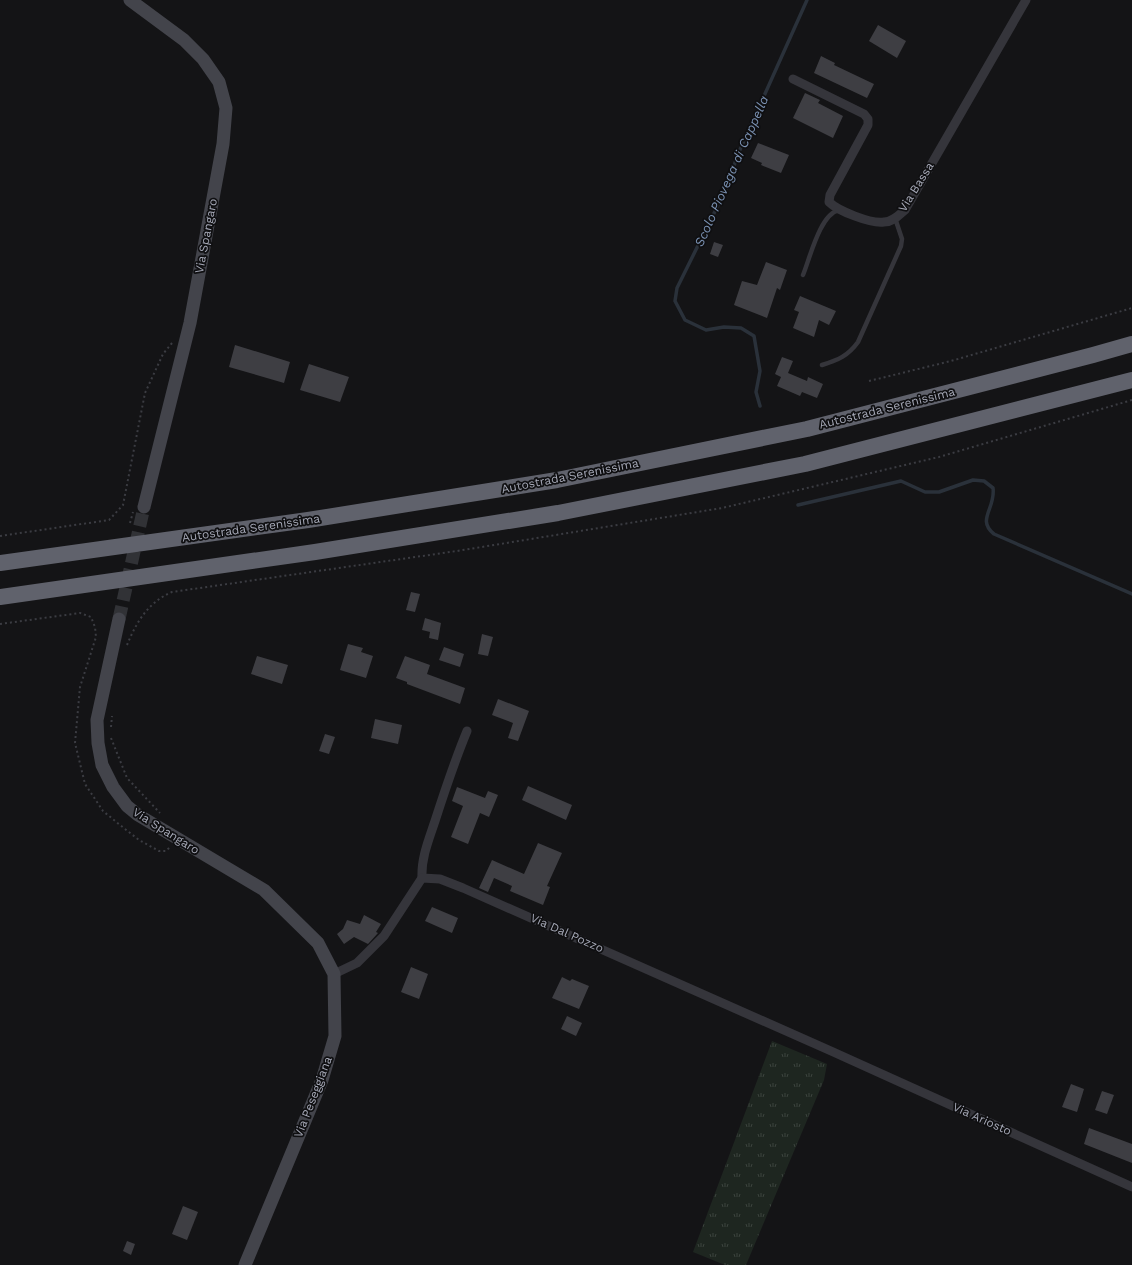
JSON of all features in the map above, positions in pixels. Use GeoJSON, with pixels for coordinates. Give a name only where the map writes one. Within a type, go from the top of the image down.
{"type":"FeatureCollection","features":[{"type":"Feature","properties":{"kind":"highway","name":"Autostrada Serenissima"},"geometry":{"type":"LineString","coordinates":[[0,563],[308,520],[557,480],[807,429],[1093,356],[1132,344]]}},
{"type":"Feature","properties":{"kind":"highway"},"geometry":{"type":"LineString","coordinates":[[0,597],[307,553],[558,513],[806,464],[1132,380]]}},
{"type":"Feature","properties":{"kind":"street","name":"Via Spangaro"},"geometry":{"type":"LineString","coordinates":[[130,0],[184,40],[203,59],[219,82],[226,108],[223,144],[190,323],[144,507]]}},
{"type":"Feature","properties":{"kind":"street","name":"Via Bassa"},"geometry":{"type":"LineString","coordinates":[[840,210],[871,220],[884,222],[895,218],[905,210],[1026,0]]}},
{"type":"Feature","properties":{"kind":"street"},"geometry":{"type":"LineString","coordinates":[[793,79],[864,114],[868,118],[868,125],[830,195],[829,202],[840,210]]}},
{"type":"Feature","properties":{"kind":"street","name":"Via Spangaro"},"geometry":{"type":"LineString","coordinates":[[119,619],[97,720],[102,765],[113,787],[127,806],[138,815],[264,890],[305,929]]}},
{"type":"Feature","properties":{"kind":"street"},"geometry":{"type":"LineString","coordinates":[[334,974],[357,963],[384,936],[422,878],[421,867],[426,848],[453,767],[467,731]]}},
{"type":"Feature","properties":{"kind":"street","name":"Via Dal Pozzo"},"geometry":{"type":"LineString","coordinates":[[422,878],[440,879],[463,888],[831,1051]]}},
{"type":"Feature","properties":{"kind":"street","name":"Via Peseggiana"},"geometry":{"type":"LineString","coordinates":[[244,1265],[322,1080],[335,1036],[334,974],[318,943],[305,929]]}},
{"type":"Feature","properties":{"kind":"street","name":"Via Ariosto"},"geometry":{"type":"LineString","coordinates":[[831,1051],[1132,1187]]}},
{"type":"Feature","properties":{"kind":"lane"},"geometry":{"type":"LineString","coordinates":[[803,275],[822,226],[828,216],[834,211],[840,210]]}},
{"type":"Feature","properties":{"kind":"lane"},"geometry":{"type":"LineString","coordinates":[[822,365],[841,359],[851,352],[858,342],[901,246],[902,239],[895,218]]}},
{"type":"Feature","properties":{"kind":"path"},"geometry":{"type":"LineString","coordinates":[[869,381],[951,361],[1132,308]]}},
{"type":"Feature","properties":{"kind":"path"},"geometry":{"type":"LineString","coordinates":[[0,536],[109,520],[123,505],[145,393],[163,354],[176,339]]}},
{"type":"Feature","properties":{"kind":"path"},"geometry":{"type":"LineString","coordinates":[[124,650],[135,626],[143,615],[155,602],[172,592],[449,552],[722,508],[939,456],[1132,400]]}},
{"type":"Feature","properties":{"kind":"path"},"geometry":{"type":"LineString","coordinates":[[111,728],[112,712]]}},
{"type":"Feature","properties":{"kind":"path"},"geometry":{"type":"LineString","coordinates":[[110,735],[127,778],[163,816]]}},
{"type":"Feature","properties":{"kind":"green space"},"geometry":{"type":"Polygon","coordinates":[[[772,1041],[827,1064],[824,1080],[746,1265],[725,1265],[693,1252],[772,1041]]]}},
{"type":"Feature","properties":{"kind":"building"},"geometry":{"type":"Polygon","coordinates":[[[878,25],[906,41],[897,58],[869,41],[878,25]]]}},
{"type":"Feature","properties":{"kind":"building"},"geometry":{"type":"Polygon","coordinates":[[[821,56],[835,63],[834,65],[874,84],[867,98],[814,73],[821,56]]]}},
{"type":"Feature","properties":{"kind":"building"},"geometry":{"type":"Polygon","coordinates":[[[805,93],[820,100],[818,103],[843,116],[833,138],[793,118],[805,93]]]}},
{"type":"Feature","properties":{"kind":"building"},"geometry":{"type":"Polygon","coordinates":[[[758,143],[789,155],[781,173],[761,165],[762,163],[751,158],[758,143]]]}},
{"type":"Feature","properties":{"kind":"building"},"geometry":{"type":"Polygon","coordinates":[[[714,242],[723,245],[718,257],[710,254],[714,242]]]}},
{"type":"Feature","properties":{"kind":"building"},"geometry":{"type":"Polygon","coordinates":[[[766,262],[787,270],[780,290],[777,288],[767,318],[734,305],[742,281],[757,285],[766,262]]]}},
{"type":"Feature","properties":{"kind":"building"},"geometry":{"type":"Polygon","coordinates":[[[800,296],[836,311],[829,325],[819,320],[814,337],[793,328],[799,312],[794,310],[800,296]]]}},
{"type":"Feature","properties":{"kind":"building"},"geometry":{"type":"Polygon","coordinates":[[[235,345],[290,362],[284,383],[229,367],[235,345]]]}},
{"type":"Feature","properties":{"kind":"building"},"geometry":{"type":"Polygon","coordinates":[[[782,357],[793,361],[788,373],[807,381],[808,377],[823,384],[817,398],[802,392],[800,396],[777,386],[781,377],[775,374],[782,357]]]}},
{"type":"Feature","properties":{"kind":"building"},"geometry":{"type":"Polygon","coordinates":[[[309,364],[349,377],[340,402],[300,390],[309,364]]]}},
{"type":"Feature","properties":{"kind":"building"},"geometry":{"type":"Polygon","coordinates":[[[411,592],[420,594],[415,612],[406,610],[411,592]]]}},
{"type":"Feature","properties":{"kind":"building"},"geometry":{"type":"Polygon","coordinates":[[[425,618],[441,623],[438,640],[429,638],[430,632],[422,630],[425,618]]]}},
{"type":"Feature","properties":{"kind":"building"},"geometry":{"type":"Polygon","coordinates":[[[482,634],[493,637],[488,656],[478,654],[482,634]]]}},
{"type":"Feature","properties":{"kind":"building"},"geometry":{"type":"Polygon","coordinates":[[[348,644],[363,648],[361,652],[373,656],[366,678],[340,670],[348,644]]]}},
{"type":"Feature","properties":{"kind":"building"},"geometry":{"type":"Polygon","coordinates":[[[444,647],[464,654],[460,667],[439,660],[444,647]]]}},
{"type":"Feature","properties":{"kind":"building"},"geometry":{"type":"Polygon","coordinates":[[[257,656],[288,665],[282,684],[251,674],[257,656]]]}},
{"type":"Feature","properties":{"kind":"building"},"geometry":{"type":"Polygon","coordinates":[[[405,656],[430,665],[427,674],[465,688],[460,704],[407,684],[407,682],[396,678],[405,656]]]}},
{"type":"Feature","properties":{"kind":"building"},"geometry":{"type":"Polygon","coordinates":[[[498,699],[529,711],[518,741],[508,738],[513,723],[492,715],[498,699]]]}},
{"type":"Feature","properties":{"kind":"building"},"geometry":{"type":"Polygon","coordinates":[[[375,719],[402,725],[398,744],[371,738],[375,719]]]}},
{"type":"Feature","properties":{"kind":"building"},"geometry":{"type":"Polygon","coordinates":[[[325,734],[335,737],[329,754],[319,751],[325,734]]]}},
{"type":"Feature","properties":{"kind":"building"},"geometry":{"type":"Polygon","coordinates":[[[528,786],[572,805],[566,820],[522,800],[528,786]]]}},
{"type":"Feature","properties":{"kind":"building"},"geometry":{"type":"Polygon","coordinates":[[[457,787],[485,798],[488,791],[498,795],[489,817],[480,813],[468,844],[451,837],[463,806],[452,801],[457,787]]]}},
{"type":"Feature","properties":{"kind":"building"},"geometry":{"type":"Polygon","coordinates":[[[538,843],[562,853],[547,886],[550,887],[543,905],[510,891],[512,886],[494,878],[488,892],[479,888],[492,860],[524,874],[538,843]]]}},
{"type":"Feature","properties":{"kind":"building"},"geometry":{"type":"Polygon","coordinates":[[[432,907],[458,918],[452,933],[425,921],[432,907]]]}},
{"type":"Feature","properties":{"kind":"building"},"geometry":{"type":"Polygon","coordinates":[[[364,915],[381,924],[376,932],[378,933],[368,944],[354,937],[344,944],[337,934],[343,929],[347,920],[360,924],[364,915]]]}},
{"type":"Feature","properties":{"kind":"building"},"geometry":{"type":"Polygon","coordinates":[[[411,967],[428,974],[419,999],[401,992],[411,967]]]}},
{"type":"Feature","properties":{"kind":"building"},"geometry":{"type":"Polygon","coordinates":[[[562,977],[570,981],[572,979],[589,986],[579,1009],[552,998],[562,977]]]}},
{"type":"Feature","properties":{"kind":"building"},"geometry":{"type":"Polygon","coordinates":[[[567,1016],[582,1023],[576,1036],[561,1029],[567,1016]]]}},
{"type":"Feature","properties":{"kind":"building"},"geometry":{"type":"Polygon","coordinates":[[[1071,1084],[1084,1089],[1077,1112],[1062,1107],[1071,1084]]]}},
{"type":"Feature","properties":{"kind":"building"},"geometry":{"type":"Polygon","coordinates":[[[1102,1091],[1114,1095],[1107,1114],[1095,1110],[1102,1091]]]}},
{"type":"Feature","properties":{"kind":"building"},"geometry":{"type":"Polygon","coordinates":[[[1089,1128],[1132,1144],[1132,1163],[1084,1144],[1089,1128]]]}},
{"type":"Feature","properties":{"kind":"building"},"geometry":{"type":"Polygon","coordinates":[[[183,1206],[198,1212],[187,1240],[172,1234],[183,1206]]]}},
{"type":"Feature","properties":{"kind":"building"},"geometry":{"type":"Polygon","coordinates":[[[127,1241],[135,1244],[131,1255],[123,1251],[127,1241]]]}},
{"type":"Feature","properties":{"kind":"waterway","name":"Scolo Piovega di Cappella"},"geometry":{"type":"LineString","coordinates":[[760,406],[756,392],[760,371],[754,336],[741,328],[724,327],[706,330],[685,320],[675,301],[677,288],[726,189],[738,154],[807,0]]}},
{"type":"Feature","properties":{"kind":"waterway","name":"Scolo Piovega di Cappella"},"geometry":{"type":"LineString","coordinates":[[798,505],[901,481],[925,492],[939,492],[973,480],[984,481],[993,488],[992,502],[988,513],[987,524],[989,529],[994,534],[1132,594]]}},
{"type":"Feature","properties":{"kind":"tunnel"},"geometry":{"type":"LineString","coordinates":[[119,619],[144,507]]}}]}
